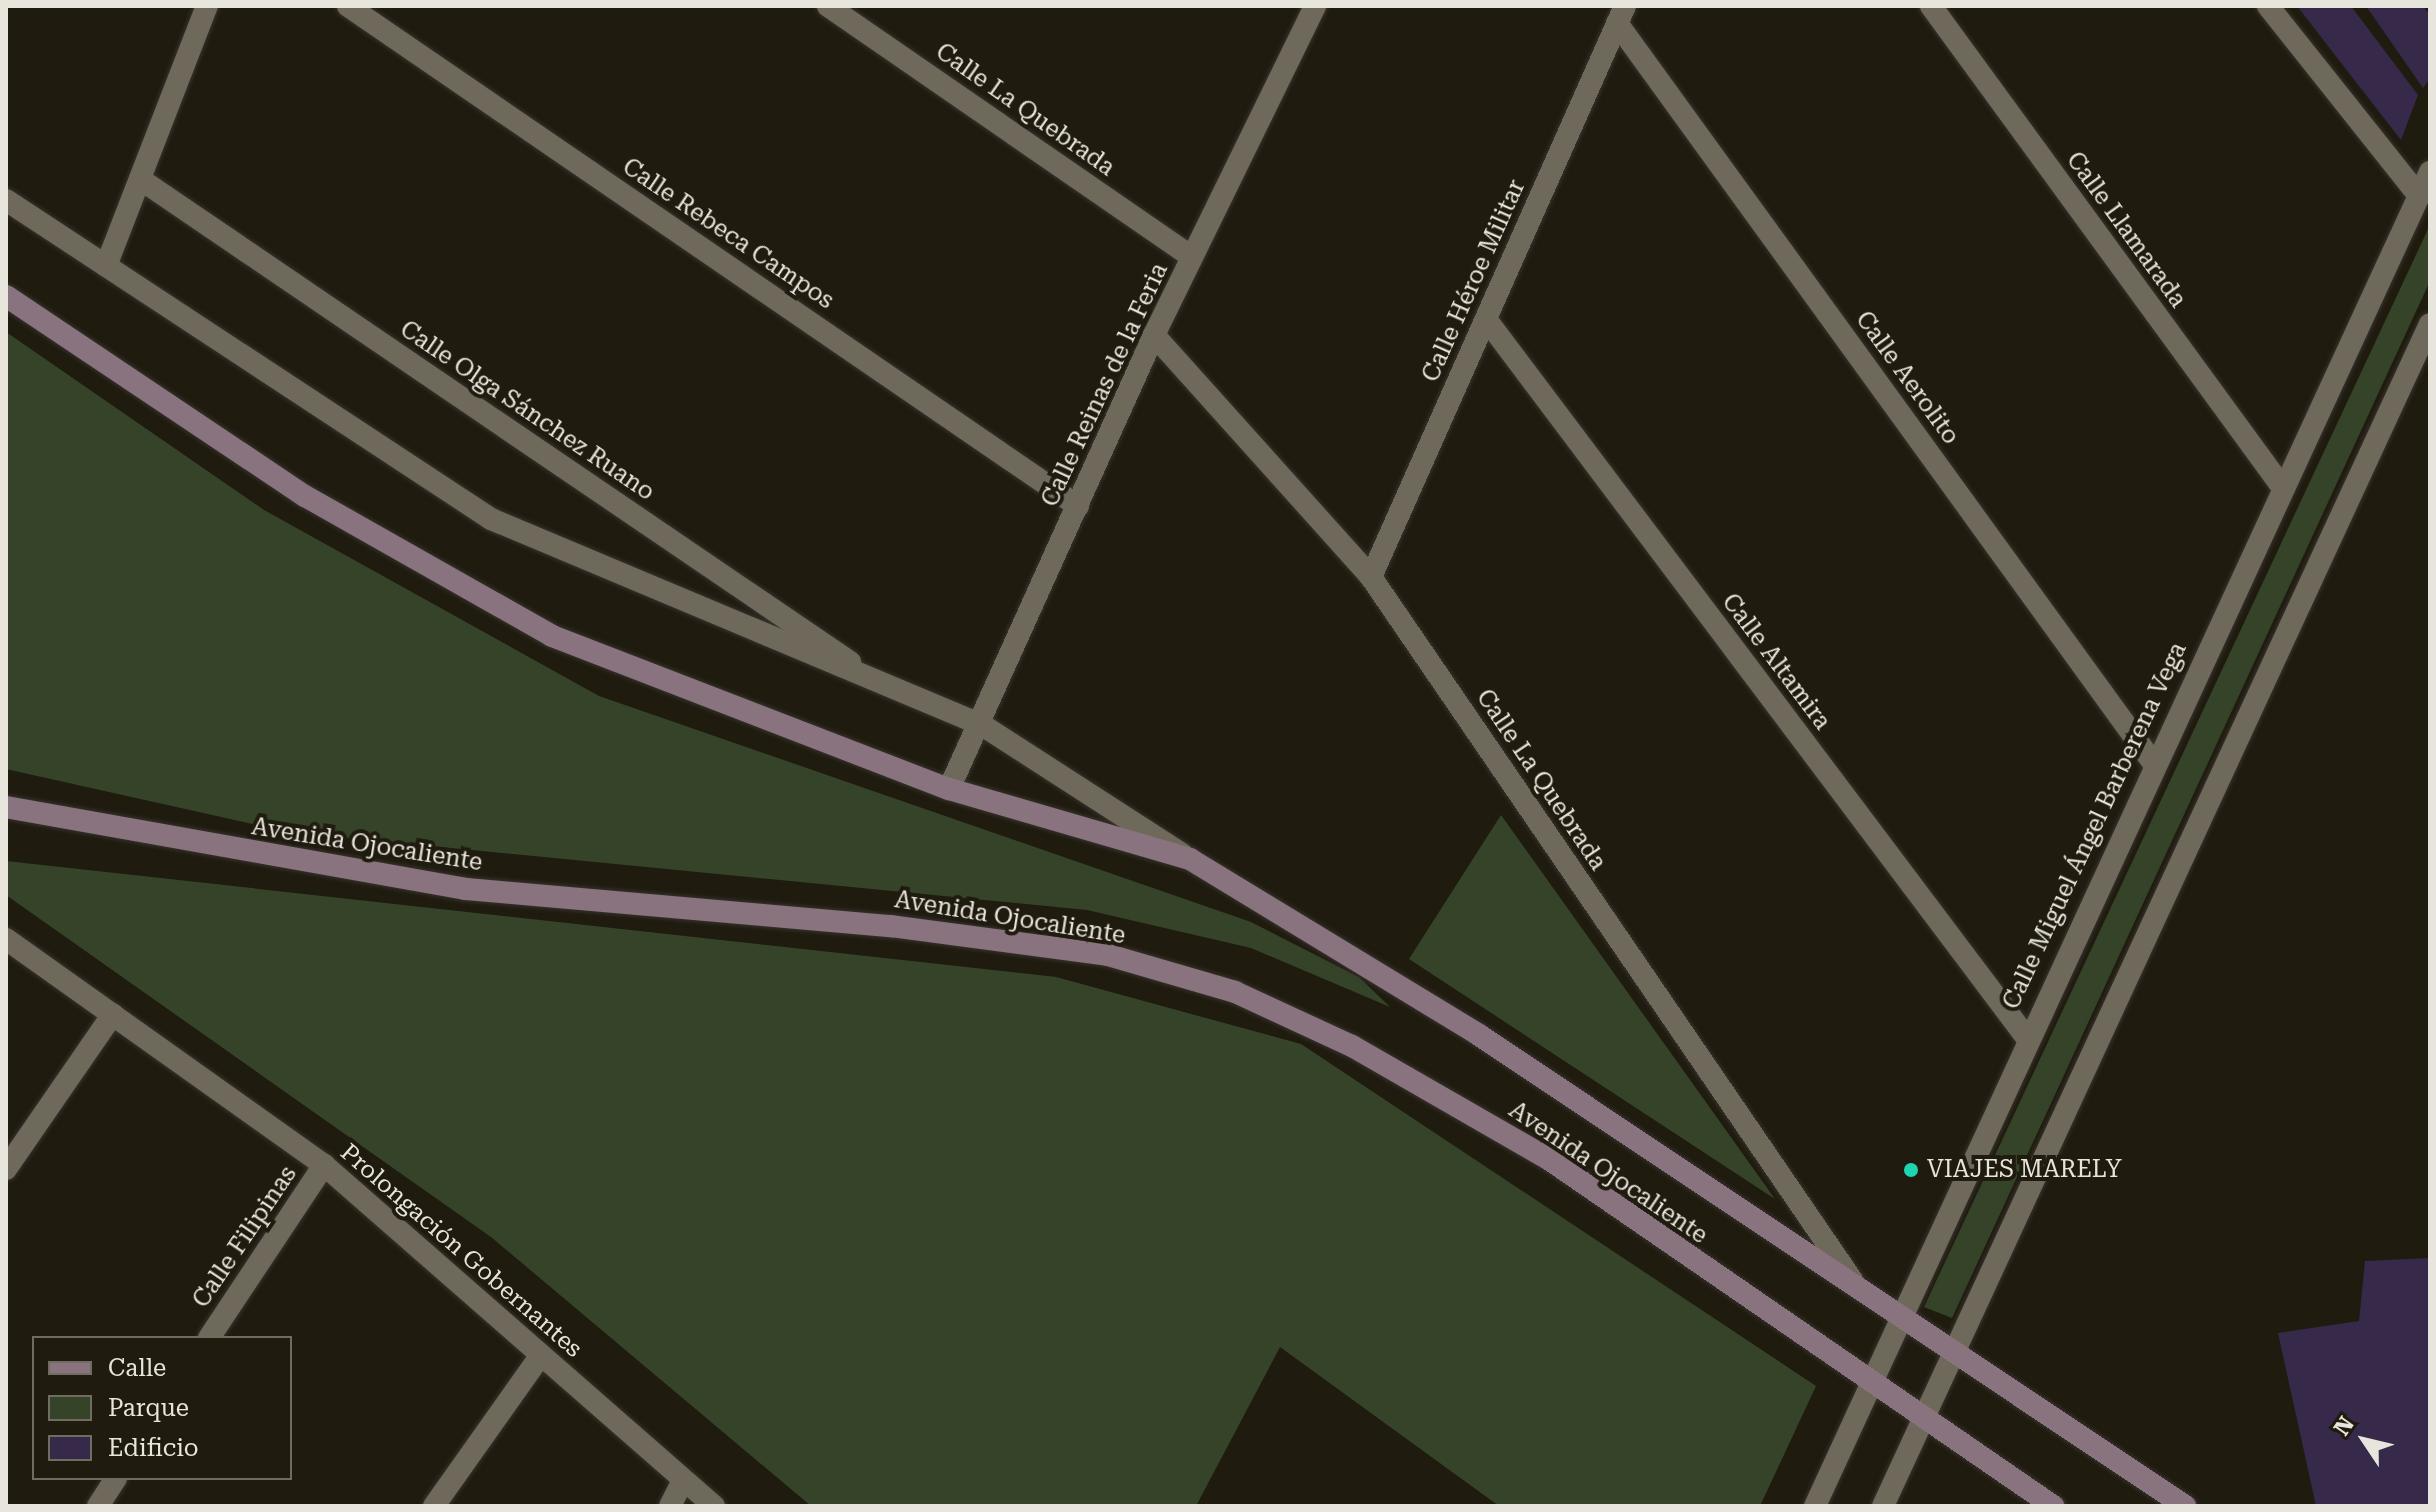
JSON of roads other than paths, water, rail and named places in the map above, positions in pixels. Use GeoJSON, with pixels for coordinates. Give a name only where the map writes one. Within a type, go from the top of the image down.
{"type":"FeatureCollection","features":[{"type":"Feature","properties":{"kind":"main road","name":"Avenida Ojocaliente"},"geometry":{"type":"LineString","coordinates":[[6,296],[305,496],[552,636],[949,789],[1190,859],[1479,1035],[1905,1315],[2185,1506]]}},
{"type":"Feature","properties":{"kind":"main road","name":"Avenida Ojocaliente"},"geometry":{"type":"LineString","coordinates":[[6,807],[466,889],[891,926],[1108,955],[1235,992],[1352,1046],[1550,1160],[1872,1387],[2053,1506]]}},
{"type":"Feature","properties":{"kind":"street"},"geometry":{"type":"LineString","coordinates":[[106,266],[207,6]]}},
{"type":"Feature","properties":{"kind":"street","name":"Calle Rebeca Campos"},"geometry":{"type":"LineString","coordinates":[[348,6],[1078,506]]}},
{"type":"Feature","properties":{"kind":"street","name":"Calle La Quebrada"},"geometry":{"type":"LineString","coordinates":[[828,6],[1192,257]]}},
{"type":"Feature","properties":{"kind":"street"},"geometry":{"type":"LineString","coordinates":[[1290,6],[1312,12]]}},
{"type":"Feature","properties":{"kind":"street","name":"Calle Llamarada"},"geometry":{"type":"LineString","coordinates":[[1931,6],[2280,484]]}},
{"type":"Feature","properties":{"kind":"street"},"geometry":{"type":"LineString","coordinates":[[2268,6],[2419,196]]}},
{"type":"Feature","properties":{"kind":"street","name":"Calle Reinas de la Feria"},"geometry":{"type":"LineString","coordinates":[[949,789],[982,725],[1154,335],[1312,12]]}},
{"type":"Feature","properties":{"kind":"street","name":"Calle Héroe Militar"},"geometry":{"type":"LineString","coordinates":[[1371,577],[1621,14]]}},
{"type":"Feature","properties":{"kind":"street","name":"Calle Aerolito"},"geometry":{"type":"LineString","coordinates":[[1621,14],[2154,764]]}},
{"type":"Feature","properties":{"kind":"street","name":"Calle Miguel Ángel Barberena Vega"},"geometry":{"type":"LineString","coordinates":[[1815,1506],[1905,1315],[2026,1037],[2280,484],[2430,172]]}},
{"type":"Feature","properties":{"kind":"street","name":"Calle Olga Sánchez Ruano"},"geometry":{"type":"LineString","coordinates":[[140,179],[884,686]]}},
{"type":"Feature","properties":{"kind":"street","name":"Avenida Ojocaliente"},"geometry":{"type":"LineString","coordinates":[[6,200],[491,519],[982,725],[1190,859]]}},
{"type":"Feature","properties":{"kind":"street","name":"Calle Altamira"},"geometry":{"type":"LineString","coordinates":[[1486,319],[2026,1037]]}},
{"type":"Feature","properties":{"kind":"street"},"geometry":{"type":"LineString","coordinates":[[2429,327],[2430,359]]}},
{"type":"Feature","properties":{"kind":"street"},"geometry":{"type":"LineString","coordinates":[[1883,1506],[1952,1348],[2429,327]]}},
{"type":"Feature","properties":{"kind":"street","name":"Calle La Quebrada"},"geometry":{"type":"LineString","coordinates":[[1154,335],[1371,577],[1852,1280]]}},
{"type":"Feature","properties":{"kind":"street","name":"Prolongación Gobernantes"},"geometry":{"type":"LineString","coordinates":[[6,939],[324,1165],[682,1482],[714,1506]]}},
{"type":"Feature","properties":{"kind":"street"},"geometry":{"type":"LineString","coordinates":[[6,1169],[113,1014]]}},
{"type":"Feature","properties":{"kind":"street","name":"Calle Filipinas"},"geometry":{"type":"LineString","coordinates":[[210,1336],[324,1165]]}},
{"type":"Feature","properties":{"kind":"street"},"geometry":{"type":"LineString","coordinates":[[434,1506],[541,1355]]}},
{"type":"Feature","properties":{"kind":"street"},"geometry":{"type":"LineString","coordinates":[[98,1506],[115,1480]]}},
{"type":"Feature","properties":{"kind":"street"},"geometry":{"type":"LineString","coordinates":[[670,1506],[682,1482]]}},
{"type":"Feature","properties":{"kind":"place","name":"VIAJES MARELY"},"geometry":{"type":"Point","coordinates":[1911,1170]}}]}
